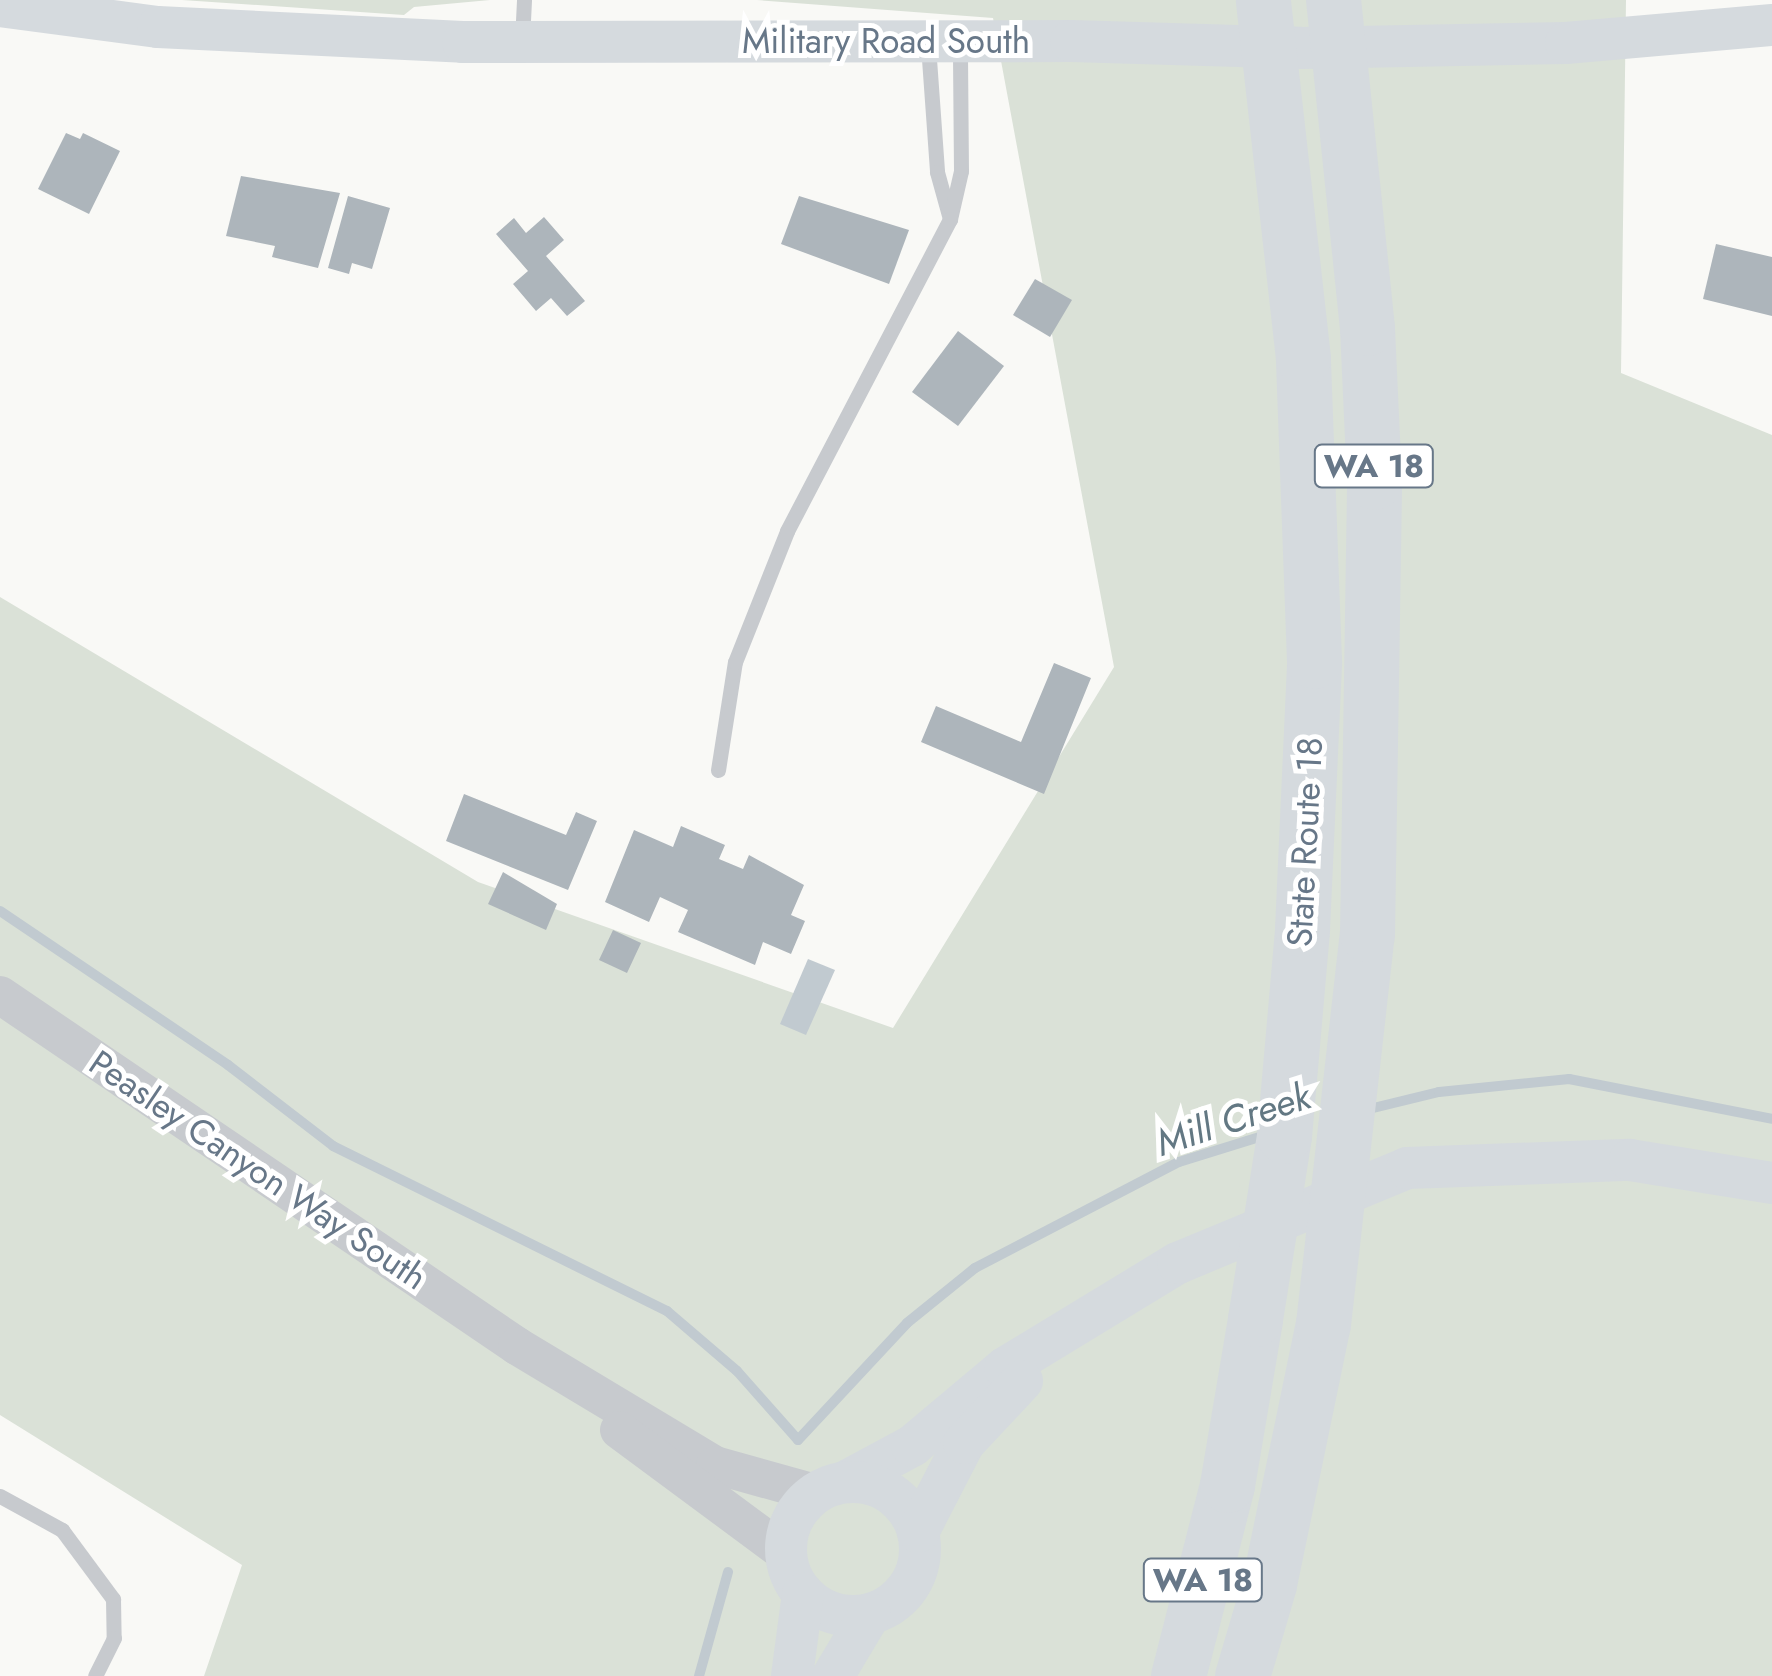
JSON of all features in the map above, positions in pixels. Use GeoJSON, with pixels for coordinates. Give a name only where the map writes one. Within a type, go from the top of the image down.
{"type":"FeatureCollection","features":[{"type":"Feature","properties":{"kind":"highway","name":"State Route 18"},"geometry":{"type":"LineString","coordinates":[[1178,1676],[1227,1485],[1284,1136],[1302,929],[1314,662],[1303,358],[1263,0]]}},
{"type":"Feature","properties":{"kind":"highway","name":"State Route 18"},"geometry":{"type":"LineString","coordinates":[[1242,1676],[1322,1324],[1367,934],[1374,482],[1359,234],[1334,0]]}},
{"type":"Feature","properties":{"kind":"main road","name":"Military Road South"},"geometry":{"type":"LineString","coordinates":[[0,6],[158,27],[522,42],[1071,41],[1301,48],[1566,43],[1772,24]]}},
{"type":"Feature","properties":{"kind":"main road"},"geometry":{"type":"LineString","coordinates":[[792,1676],[803,1594],[786,1553],[792,1520],[830,1488],[912,1446],[1004,1368],[1178,1263],[1407,1168],[1630,1160],[1772,1183]]}},
{"type":"Feature","properties":{"kind":"main road"},"geometry":{"type":"LineString","coordinates":[[918,1532],[948,1470],[989,1413],[1178,1263]]}},
{"type":"Feature","properties":{"kind":"main road"},"geometry":{"type":"LineString","coordinates":[[830,1488],[891,1494],[918,1532],[920,1554],[905,1592],[870,1614],[833,1676]]}},
{"type":"Feature","properties":{"kind":"main road"},"geometry":{"type":"LineString","coordinates":[[803,1594],[833,1614],[870,1614]]}},
{"type":"Feature","properties":{"kind":"street","name":"Peasley Canyon Way South"},"geometry":{"type":"LineString","coordinates":[[0,995],[517,1346],[716,1465],[830,1488]]}},
{"type":"Feature","properties":{"kind":"street","name":"Peasley Canyon Way South"},"geometry":{"type":"LineString","coordinates":[[517,1346],[672,1472],[735,1510],[786,1553]]}},
{"type":"Feature","properties":{"kind":"lane"},"geometry":{"type":"LineString","coordinates":[[522,42],[524,0]]}},
{"type":"Feature","properties":{"kind":"lane"},"geometry":{"type":"LineString","coordinates":[[944,41],[937,172],[950,218]]}},
{"type":"Feature","properties":{"kind":"lane"},"geometry":{"type":"LineString","coordinates":[[718,770],[734,662],[787,531],[950,218],[961,171],[944,41]]}},
{"type":"Feature","properties":{"kind":"lane"},"geometry":{"type":"LineString","coordinates":[[0,1496],[62,1530],[113,1599],[114,1638],[95,1676]]}},
{"type":"Feature","properties":{"kind":"shaded area"},"geometry":{"type":"Polygon","coordinates":[[[182,0],[490,0],[414,7],[404,15],[182,0]]]}},
{"type":"Feature","properties":{"kind":"shaded area"},"geometry":{"type":"Polygon","coordinates":[[[757,0],[1626,0],[1621,373],[1772,435],[1772,1676],[204,1676],[242,1565],[0,1415],[0,597],[478,882],[893,1028],[1114,667],[993,18],[757,0]]]}},
{"type":"Feature","properties":{"kind":"shaded area"},"geometry":{"type":"Polygon","coordinates":[[[808,959],[835,970],[806,1035],[780,1024],[808,959]]]}},
{"type":"Feature","properties":{"kind":"building"},"geometry":{"type":"Polygon","coordinates":[[[66,133],[80,139],[83,133],[120,151],[89,214],[38,189],[66,133]]]}},
{"type":"Feature","properties":{"kind":"building"},"geometry":{"type":"Polygon","coordinates":[[[241,176],[340,193],[318,268],[272,257],[275,246],[226,236],[241,176]]]}},
{"type":"Feature","properties":{"kind":"building"},"geometry":{"type":"Polygon","coordinates":[[[348,196],[390,208],[372,269],[352,263],[349,274],[328,268],[348,196]]]}},
{"type":"Feature","properties":{"kind":"building"},"geometry":{"type":"Polygon","coordinates":[[[799,196],[909,230],[889,284],[781,244],[799,196]]]}},
{"type":"Feature","properties":{"kind":"building"},"geometry":{"type":"Polygon","coordinates":[[[544,217],[564,240],[546,256],[585,301],[567,316],[551,298],[536,311],[513,284],[528,271],[496,234],[514,218],[526,233],[544,217]]]}},
{"type":"Feature","properties":{"kind":"building"},"geometry":{"type":"Polygon","coordinates":[[[1716,244],[1772,257],[1772,316],[1703,299],[1716,244]]]}},
{"type":"Feature","properties":{"kind":"building"},"geometry":{"type":"Polygon","coordinates":[[[1035,279],[1072,300],[1050,337],[1013,315],[1035,279]]]}},
{"type":"Feature","properties":{"kind":"building"},"geometry":{"type":"Polygon","coordinates":[[[958,331],[1004,366],[958,426],[912,392],[958,331]]]}},
{"type":"Feature","properties":{"kind":"building"},"geometry":{"type":"Polygon","coordinates":[[[1054,663],[1091,678],[1044,794],[921,742],[936,706],[1021,742],[1054,663]]]}},
{"type":"Feature","properties":{"kind":"building"},"geometry":{"type":"Polygon","coordinates":[[[464,794],[566,835],[576,812],[597,821],[568,890],[446,841],[464,794]]]}},
{"type":"Feature","properties":{"kind":"building"},"geometry":{"type":"Polygon","coordinates":[[[681,826],[725,845],[719,859],[743,869],[749,855],[804,885],[791,915],[805,921],[791,954],[763,942],[755,965],[678,932],[688,910],[660,897],[649,922],[605,902],[634,830],[673,847],[681,826]]]}},
{"type":"Feature","properties":{"kind":"building"},"geometry":{"type":"Polygon","coordinates":[[[503,872],[557,904],[546,930],[488,904],[503,872]]]}},
{"type":"Feature","properties":{"kind":"building"},"geometry":{"type":"Polygon","coordinates":[[[613,930],[641,943],[627,973],[599,960],[613,930]]]}},
{"type":"Feature","properties":{"kind":"waterway"},"geometry":{"type":"LineString","coordinates":[[0,911],[228,1065],[333,1146],[667,1311],[737,1371],[798,1440],[907,1323],[975,1268],[1179,1162],[1266,1135]]}},
{"type":"Feature","properties":{"kind":"waterway","name":"Mill Creek"},"geometry":{"type":"LineString","coordinates":[[1365,1110],[1439,1092],[1569,1079],[1772,1119]]}},
{"type":"Feature","properties":{"kind":"waterway","name":"Mill Creek"},"geometry":{"type":"LineString","coordinates":[[699,1676],[728,1572]]}}]}
